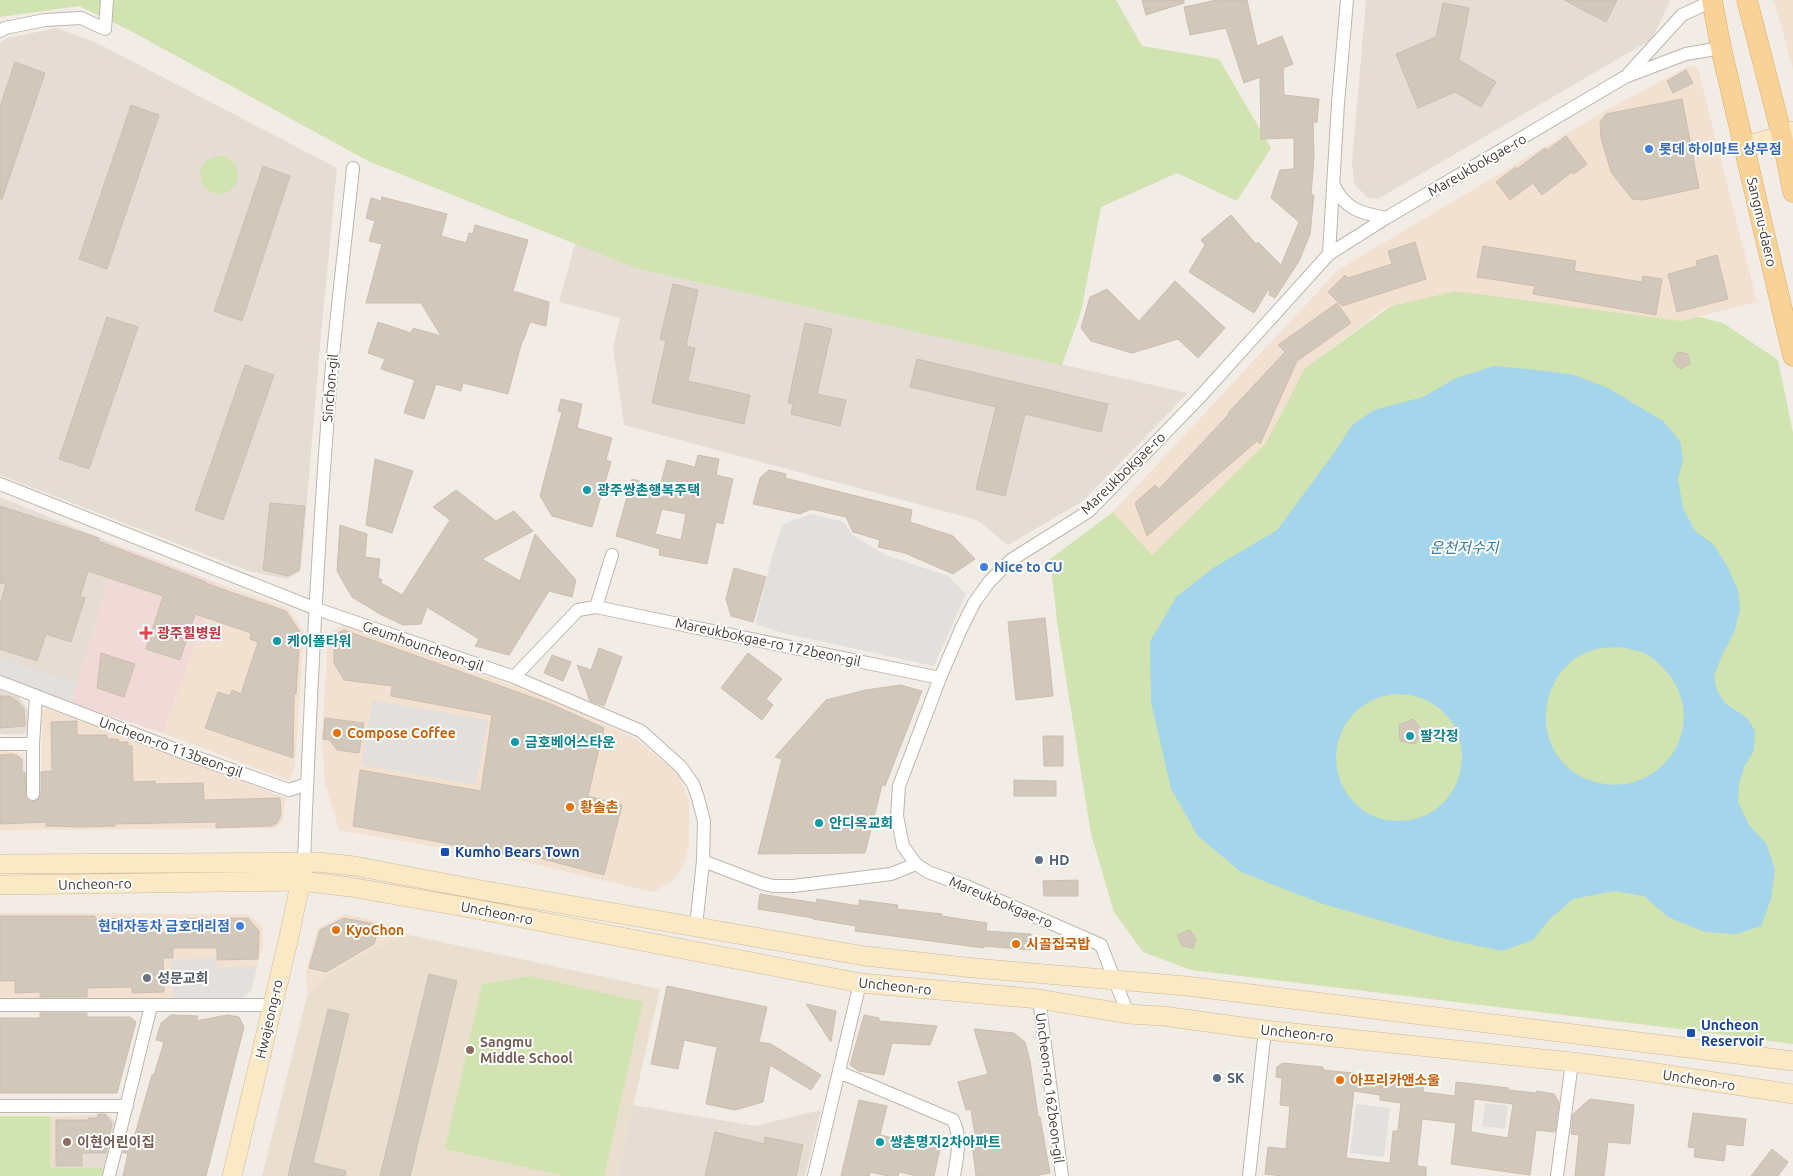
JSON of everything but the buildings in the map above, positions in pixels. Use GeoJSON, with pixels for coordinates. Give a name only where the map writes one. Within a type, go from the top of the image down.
{"type":"FeatureCollection","features":[{"type":"Feature","properties":{"kind":"main road"},"geometry":{"type":"LineString","coordinates":[[1747,0],[1787,134],[1793,192]]}},
{"type":"Feature","properties":{"kind":"main road","name":"Sangmu-daero"},"geometry":{"type":"LineString","coordinates":[[1712,1],[1721,48],[1793,356]]}},
{"type":"Feature","properties":{"kind":"street"},"geometry":{"type":"LineString","coordinates":[[0,31],[5,28],[45,20],[80,18],[105,29],[107,0]]}},
{"type":"Feature","properties":{"kind":"street"},"geometry":{"type":"LineString","coordinates":[[1329,254],[1338,103],[1347,0]]}},
{"type":"Feature","properties":{"kind":"street","name":"Mareukbokgae-ro"},"geometry":{"type":"LineString","coordinates":[[1625,77],[1682,16],[1712,1]]}},
{"type":"Feature","properties":{"kind":"street","name":"Mareukbokgae-ro"},"geometry":{"type":"LineString","coordinates":[[1128,1014],[1101,944],[928,872],[916,864],[903,846],[896,808],[900,786],[940,678],[974,603],[989,582],[1011,560],[1089,511],[1199,398],[1329,254],[1386,218],[1625,77],[1686,54],[1721,48]]}},
{"type":"Feature","properties":{"kind":"street"},"geometry":{"type":"LineString","coordinates":[[1744,146],[1787,134]]}},
{"type":"Feature","properties":{"kind":"street","name":"Sinchon-gil"},"geometry":{"type":"LineString","coordinates":[[314,608],[332,367],[353,168]]}},
{"type":"Feature","properties":{"kind":"street"},"geometry":{"type":"LineString","coordinates":[[1333,185],[1341,199],[1355,210],[1386,218]]}},
{"type":"Feature","properties":{"kind":"street","name":"Geumhouncheon-gil"},"geometry":{"type":"LineString","coordinates":[[0,484],[314,608],[514,677],[641,731],[681,767],[693,784],[698,798],[704,822],[703,861],[696,926]]}},
{"type":"Feature","properties":{"kind":"street"},"geometry":{"type":"LineString","coordinates":[[514,677],[578,610],[596,607],[612,555]]}},
{"type":"Feature","properties":{"kind":"street","name":"Mareukbokgae-ro 172beon-gil"},"geometry":{"type":"LineString","coordinates":[[596,607],[940,678]]}},
{"type":"Feature","properties":{"kind":"street"},"geometry":{"type":"LineString","coordinates":[[304,861],[314,608]]}},
{"type":"Feature","properties":{"kind":"street","name":"Uncheon-ro 113beon-gil"},"geometry":{"type":"LineString","coordinates":[[0,682],[187,754],[289,790],[307,784]]}},
{"type":"Feature","properties":{"kind":"street"},"geometry":{"type":"LineString","coordinates":[[33,794],[33,744],[36,696]]}},
{"type":"Feature","properties":{"kind":"street"},"geometry":{"type":"LineString","coordinates":[[0,744],[33,744]]}},
{"type":"Feature","properties":{"kind":"street","name":"Uncheon-ro"},"geometry":{"type":"LineString","coordinates":[[0,864],[304,861],[354,866],[481,890],[865,956],[1186,986],[1793,1061]]}},
{"type":"Feature","properties":{"kind":"street","name":"Hwajeong-ro"},"geometry":{"type":"LineString","coordinates":[[232,1176],[301,881],[304,861]]}},
{"type":"Feature","properties":{"kind":"street"},"geometry":{"type":"LineString","coordinates":[[703,861],[773,886],[793,886],[891,874],[916,864]]}},
{"type":"Feature","properties":{"kind":"street","name":"Uncheon-ro"},"geometry":{"type":"LineString","coordinates":[[0,885],[301,881],[350,887],[470,908],[860,983],[1039,999],[1128,1014],[1163,1016],[1265,1030],[1572,1062],[1793,1094]]}},
{"type":"Feature","properties":{"kind":"street"},"geometry":{"type":"LineString","coordinates":[[814,1176],[860,983]]}},
{"type":"Feature","properties":{"kind":"street","name":"Uncheon-ro 162beon-gil"},"geometry":{"type":"LineString","coordinates":[[1039,999],[1062,1176]]}},
{"type":"Feature","properties":{"kind":"street"},"geometry":{"type":"LineString","coordinates":[[0,1005],[272,1005]]}},
{"type":"Feature","properties":{"kind":"street"},"geometry":{"type":"LineString","coordinates":[[109,1176],[151,1006]]}},
{"type":"Feature","properties":{"kind":"street"},"geometry":{"type":"LineString","coordinates":[[1250,1176],[1265,1030]]}},
{"type":"Feature","properties":{"kind":"street"},"geometry":{"type":"LineString","coordinates":[[1557,1176],[1572,1062]]}},
{"type":"Feature","properties":{"kind":"street"},"geometry":{"type":"LineString","coordinates":[[839,1072],[953,1120],[958,1130],[954,1176]]}},
{"type":"Feature","properties":{"kind":"street"},"geometry":{"type":"LineString","coordinates":[[0,1106],[127,1106]]}},
{"type":"Feature","properties":{"kind":"shaded area"},"geometry":{"type":"Polygon","coordinates":[[[1366,0],[1670,1],[1652,39],[1378,199],[1368,198],[1354,184],[1352,163],[1366,0]]]}},
{"type":"Feature","properties":{"kind":"shaded area"},"geometry":{"type":"Polygon","coordinates":[[[1773,0],[1793,0],[1793,70],[1776,7],[1773,0]]]}},
{"type":"Feature","properties":{"kind":"shaded area"},"geometry":{"type":"Polygon","coordinates":[[[57,28],[97,43],[337,168],[301,571],[287,579],[248,571],[0,475],[0,43],[7,38],[57,28]]]}},
{"type":"Feature","properties":{"kind":"shaded area"},"geometry":{"type":"Polygon","coordinates":[[[1691,65],[1698,69],[1757,302],[1681,321],[1456,291],[1386,307],[1305,368],[1265,446],[1152,555],[1113,512],[1338,270],[1603,112],[1691,65]]]}},
{"type":"Feature","properties":{"kind":"shaded area"},"geometry":{"type":"Polygon","coordinates":[[[575,244],[635,268],[1188,393],[1083,501],[1008,545],[977,520],[624,425],[613,348],[620,318],[559,302],[575,244]]]}},
{"type":"Feature","properties":{"kind":"shaded area"},"geometry":{"type":"Polygon","coordinates":[[[0,497],[120,546],[71,703],[0,675],[0,497]]]}},
{"type":"Feature","properties":{"kind":"shaded area"},"geometry":{"type":"Polygon","coordinates":[[[811,514],[844,522],[852,535],[888,556],[948,576],[966,594],[934,666],[783,633],[755,624],[773,553],[783,524],[811,514]]]}},
{"type":"Feature","properties":{"kind":"shaded area","name":"광주힐병원"},"geometry":{"type":"Polygon","coordinates":[[[120,546],[217,583],[163,733],[71,703],[120,546]]]}},
{"type":"Feature","properties":{"kind":"shaded area"},"geometry":{"type":"Polygon","coordinates":[[[217,583],[288,608],[304,632],[295,764],[290,781],[163,733],[217,583]]]}},
{"type":"Feature","properties":{"kind":"shaded area"},"geometry":{"type":"Polygon","coordinates":[[[344,625],[556,701],[636,739],[679,775],[689,801],[689,846],[685,862],[674,880],[653,892],[525,862],[339,830],[325,784],[322,739],[328,634],[344,625]]]}},
{"type":"Feature","properties":{"kind":"shaded area"},"geometry":{"type":"Polygon","coordinates":[[[0,657],[76,684],[71,703],[0,675],[0,657]]]}},
{"type":"Feature","properties":{"kind":"shaded area"},"geometry":{"type":"Polygon","coordinates":[[[0,690],[19,697],[28,710],[28,728],[23,734],[0,734],[0,690]]]}},
{"type":"Feature","properties":{"kind":"shaded area"},"geometry":{"type":"Polygon","coordinates":[[[373,700],[488,720],[476,785],[361,765],[373,700]]]}},
{"type":"Feature","properties":{"kind":"shaded area"},"geometry":{"type":"Polygon","coordinates":[[[47,708],[286,798],[283,820],[276,828],[0,830],[0,751],[17,752],[24,756],[26,798],[42,796],[42,711],[47,708]]]}},
{"type":"Feature","properties":{"kind":"shaded area"},"geometry":{"type":"Polygon","coordinates":[[[0,913],[248,914],[262,926],[263,945],[251,991],[241,999],[0,998],[0,913]]]}},
{"type":"Feature","properties":{"kind":"shaded area"},"geometry":{"type":"Polygon","coordinates":[[[344,914],[385,923],[409,935],[377,946],[322,978],[307,996],[306,971],[317,929],[344,914]]]}},
{"type":"Feature","properties":{"kind":"shaded area","name":"Sangmu Middle School"},"geometry":{"type":"Polygon","coordinates":[[[409,935],[660,989],[617,1176],[262,1176],[307,996],[322,978],[377,946],[409,935]]]}},
{"type":"Feature","properties":{"kind":"shaded area"},"geometry":{"type":"Polygon","coordinates":[[[215,958],[216,968],[257,966],[251,991],[241,999],[173,998],[172,960],[215,958]]]}},
{"type":"Feature","properties":{"kind":"shaded area"},"geometry":{"type":"Polygon","coordinates":[[[1485,1103],[1508,1106],[1505,1129],[1482,1126],[1485,1103]]]}},
{"type":"Feature","properties":{"kind":"shaded area"},"geometry":{"type":"Polygon","coordinates":[[[1356,1104],[1390,1108],[1384,1157],[1350,1153],[1356,1104]]]}},
{"type":"Feature","properties":{"kind":"shaded area"},"geometry":{"type":"Polygon","coordinates":[[[633,1105],[755,1126],[821,1110],[805,1176],[617,1176],[633,1105]]]}},
{"type":"Feature","properties":{"kind":"shaded area"},"geometry":{"type":"Polygon","coordinates":[[[85,1115],[109,1115],[115,1123],[104,1168],[85,1168],[85,1115]]]}},
{"type":"Feature","properties":{"kind":"shaded area","name":"이현어린이집"},"geometry":{"type":"Polygon","coordinates":[[[85,1115],[85,1168],[50,1168],[50,1117],[85,1115]]]}},
{"type":"Feature","properties":{"kind":"green space"},"geometry":{"type":"Polygon","coordinates":[[[0,0],[1116,0],[1142,46],[1219,59],[1271,148],[1237,201],[1177,173],[1101,207],[1081,312],[1062,365],[635,268],[368,161],[129,30],[79,6],[0,17],[0,0]]]}},
{"type":"Feature","properties":{"kind":"green space"},"geometry":{"type":"Polygon","coordinates":[[[219,156],[233,161],[238,175],[233,189],[219,194],[205,189],[200,175],[205,161],[219,156]]]}},
{"type":"Feature","properties":{"kind":"green space"},"geometry":{"type":"Polygon","coordinates":[[[1456,291],[1681,321],[1699,317],[1723,323],[1778,360],[1793,433],[1793,1044],[1191,970],[1143,952],[1114,912],[1091,834],[1058,629],[1050,559],[1113,512],[1152,555],[1266,443],[1305,368],[1391,306],[1456,291]]]}},
{"type":"Feature","properties":{"kind":"green space"},"geometry":{"type":"Polygon","coordinates":[[[530,976],[643,1002],[604,1176],[564,1176],[445,1149],[482,984],[530,976]]]}},
{"type":"Feature","properties":{"kind":"green space"},"geometry":{"type":"Polygon","coordinates":[[[0,1116],[50,1116],[50,1168],[104,1168],[102,1176],[0,1176],[0,1116]]]}},
{"type":"Feature","properties":{"kind":"water","name":"운천저수지"},"geometry":{"type":"Polygon","coordinates":[[[1494,366],[1574,375],[1608,388],[1663,421],[1680,441],[1683,460],[1678,479],[1683,508],[1695,531],[1713,544],[1726,564],[1738,590],[1740,610],[1734,633],[1723,653],[1714,676],[1717,690],[1725,703],[1747,718],[1755,731],[1754,750],[1744,767],[1739,785],[1738,802],[1749,825],[1766,843],[1775,869],[1771,899],[1761,926],[1737,934],[1705,932],[1668,917],[1644,896],[1614,891],[1573,899],[1548,921],[1533,940],[1502,951],[1445,939],[1320,903],[1241,872],[1198,836],[1171,789],[1151,702],[1150,642],[1176,597],[1213,568],[1277,530],[1334,453],[1352,425],[1374,410],[1423,397],[1456,378],[1494,366]],[[1620,647],[1602,648],[1584,654],[1562,670],[1550,695],[1546,722],[1548,735],[1554,749],[1568,768],[1581,777],[1613,785],[1635,782],[1654,772],[1669,758],[1680,740],[1684,719],[1681,698],[1670,676],[1664,669],[1654,659],[1642,652],[1620,647]],[[1393,694],[1376,698],[1360,708],[1351,717],[1340,737],[1337,749],[1338,773],[1342,785],[1350,798],[1367,813],[1388,820],[1415,819],[1437,808],[1452,792],[1460,771],[1461,748],[1455,727],[1439,708],[1415,696],[1393,694]]]}},
{"type":"Feature","properties":{"kind":"place","name":"롯데 하이마트 상무점"},"geometry":{"type":"Point","coordinates":[1649,149]}},
{"type":"Feature","properties":{"kind":"place","name":"광주쌍촌행복주택"},"geometry":{"type":"Point","coordinates":[587,490]}},
{"type":"Feature","properties":{"kind":"place","name":"Nice to CU"},"geometry":{"type":"Point","coordinates":[984,567]}},
{"type":"Feature","properties":{"kind":"place","name":"광주힐병원"},"geometry":{"type":"Point","coordinates":[146,633]}},
{"type":"Feature","properties":{"kind":"place","name":"케이폴타워"},"geometry":{"type":"Point","coordinates":[277,641]}},
{"type":"Feature","properties":{"kind":"place","name":"Compose Coffee"},"geometry":{"type":"Point","coordinates":[337,733]}},
{"type":"Feature","properties":{"kind":"place","name":"팔각정"},"geometry":{"type":"Point","coordinates":[1410,736]}},
{"type":"Feature","properties":{"kind":"place","name":"금호베어스타운"},"geometry":{"type":"Point","coordinates":[515,742]}},
{"type":"Feature","properties":{"kind":"place","name":"황솔촌"},"geometry":{"type":"Point","coordinates":[570,807]}},
{"type":"Feature","properties":{"kind":"place","name":"안디옥교회"},"geometry":{"type":"Point","coordinates":[819,823]}},
{"type":"Feature","properties":{"kind":"place","name":"Kumho Bears Town"},"geometry":{"type":"Point","coordinates":[445,852]}},
{"type":"Feature","properties":{"kind":"place","name":"HD"},"geometry":{"type":"Point","coordinates":[1039,860]}},
{"type":"Feature","properties":{"kind":"place","name":"현대자동차 금호대리점"},"geometry":{"type":"Point","coordinates":[240,926]}},
{"type":"Feature","properties":{"kind":"place","name":"KyoChon"},"geometry":{"type":"Point","coordinates":[336,930]}},
{"type":"Feature","properties":{"kind":"place","name":"시골집국밥"},"geometry":{"type":"Point","coordinates":[1016,944]}},
{"type":"Feature","properties":{"kind":"place","name":"성문교회"},"geometry":{"type":"Point","coordinates":[147,978]}},
{"type":"Feature","properties":{"kind":"place","name":"Uncheon Reservoir"},"geometry":{"type":"Point","coordinates":[1691,1033]}},
{"type":"Feature","properties":{"kind":"place","name":"Sangmu Middle School"},"geometry":{"type":"Point","coordinates":[470,1050]}},
{"type":"Feature","properties":{"kind":"place","name":"SK"},"geometry":{"type":"Point","coordinates":[1217,1078]}},
{"type":"Feature","properties":{"kind":"place","name":"아프리카앤소울"},"geometry":{"type":"Point","coordinates":[1340,1080]}},
{"type":"Feature","properties":{"kind":"place","name":"이현어린이집"},"geometry":{"type":"Point","coordinates":[67,1142]}},
{"type":"Feature","properties":{"kind":"place","name":"쌍촌명지2차아파트"},"geometry":{"type":"Point","coordinates":[880,1142]}}]}
